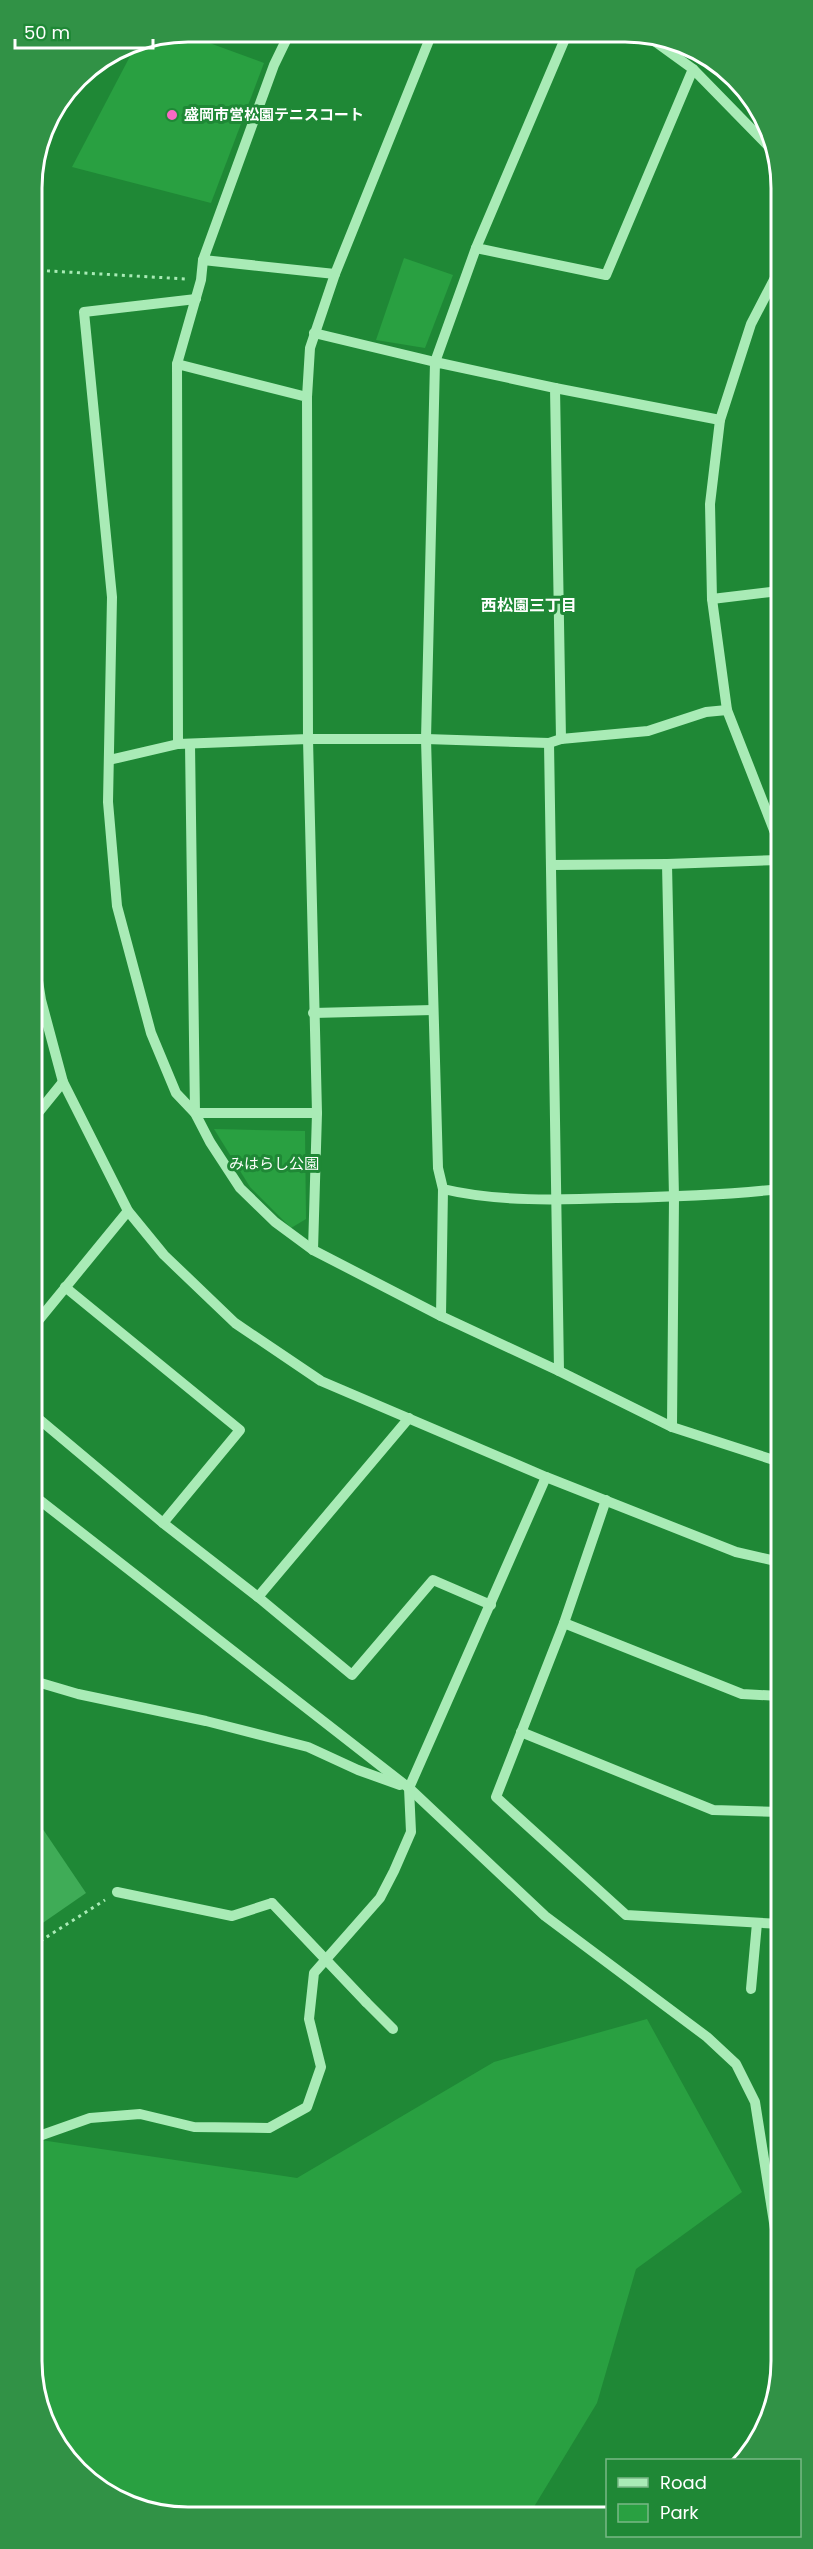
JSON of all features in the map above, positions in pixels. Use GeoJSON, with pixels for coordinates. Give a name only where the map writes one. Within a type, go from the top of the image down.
{"type":"FeatureCollection","features":[{"type":"Feature","properties":{"kind":"street"},"geometry":{"type":"LineString","coordinates":[[178,744],[177,364],[201,280],[203,260],[274,65],[285,42]]}},
{"type":"Feature","properties":{"kind":"street"},"geometry":{"type":"LineString","coordinates":[[313,1250],[317,1113],[308,739],[307,397],[310,348],[335,274],[428,42]]}},
{"type":"Feature","properties":{"kind":"street"},"geometry":{"type":"LineString","coordinates":[[441,1316],[442,1189],[438,1168],[426,739],[435,362],[476,248],[564,42]]}},
{"type":"Feature","properties":{"kind":"street"},"geometry":{"type":"LineString","coordinates":[[665,48],[693,69],[763,140]]}},
{"type":"Feature","properties":{"kind":"street"},"geometry":{"type":"LineString","coordinates":[[476,248],[606,275],[693,69]]}},
{"type":"Feature","properties":{"kind":"street"},"geometry":{"type":"LineString","coordinates":[[203,260],[335,274]]}},
{"type":"Feature","properties":{"kind":"street"},"geometry":{"type":"LineString","coordinates":[[771,285],[751,324],[720,420],[710,504],[712,599],[727,710],[771,823]]}},
{"type":"Feature","properties":{"kind":"street"},"geometry":{"type":"LineString","coordinates":[[196,299],[84,312],[112,597],[108,802],[117,906],[151,1033],[176,1093],[195,1113],[210,1142],[240,1188],[275,1222],[313,1250],[441,1316],[672,1427],[771,1459]]}},
{"type":"Feature","properties":{"kind":"street"},"geometry":{"type":"LineString","coordinates":[[314,333],[555,388],[720,420]]}},
{"type":"Feature","properties":{"kind":"street"},"geometry":{"type":"LineString","coordinates":[[177,364],[307,397]]}},
{"type":"Feature","properties":{"kind":"street"},"geometry":{"type":"LineString","coordinates":[[555,388],[561,739]]}},
{"type":"Feature","properties":{"kind":"street"},"geometry":{"type":"LineString","coordinates":[[712,599],[771,592]]}},
{"type":"Feature","properties":{"kind":"street"},"geometry":{"type":"LineString","coordinates":[[109,760],[178,744],[308,739],[426,739],[549,743],[561,739],[648,731],[706,712],[727,710]]}},
{"type":"Feature","properties":{"kind":"street"},"geometry":{"type":"LineString","coordinates":[[549,743],[559,1371]]}},
{"type":"Feature","properties":{"kind":"street"},"geometry":{"type":"LineString","coordinates":[[190,744],[195,1113]]}},
{"type":"Feature","properties":{"kind":"street"},"geometry":{"type":"LineString","coordinates":[[552,865],[771,860]]}},
{"type":"Feature","properties":{"kind":"street"},"geometry":{"type":"LineString","coordinates":[[667,864],[674,1197],[672,1427]]}},
{"type":"Feature","properties":{"kind":"street"},"geometry":{"type":"LineString","coordinates":[[42,1004],[63,1082],[128,1211],[164,1255],[235,1323],[321,1381],[546,1477],[736,1552],[771,1560]]}},
{"type":"Feature","properties":{"kind":"street"},"geometry":{"type":"LineString","coordinates":[[313,1013],[433,1010]]}},
{"type":"Feature","properties":{"kind":"street"},"geometry":{"type":"LineString","coordinates":[[42,1108],[63,1082]]}},
{"type":"Feature","properties":{"kind":"street"},"geometry":{"type":"LineString","coordinates":[[195,1113],[317,1113]]}},
{"type":"Feature","properties":{"kind":"street"},"geometry":{"type":"LineString","coordinates":[[442,1189],[460,1193],[556,1200],[725,1195],[771,1190]]}},
{"type":"Feature","properties":{"kind":"street"},"geometry":{"type":"LineString","coordinates":[[42,1316],[128,1211]]}},
{"type":"Feature","properties":{"kind":"street"},"geometry":{"type":"LineString","coordinates":[[65,1287],[240,1430],[163,1523]]}},
{"type":"Feature","properties":{"kind":"street"},"geometry":{"type":"LineString","coordinates":[[258,1597],[409,1418]]}},
{"type":"Feature","properties":{"kind":"street"},"geometry":{"type":"LineString","coordinates":[[42,1422],[163,1523],[258,1597],[352,1675],[433,1580],[491,1605]]}},
{"type":"Feature","properties":{"kind":"street"},"geometry":{"type":"LineString","coordinates":[[42,2135],[90,2118],[140,2114],[194,2127],[269,2128],[307,2107],[321,2067],[309,2019],[314,1973],[380,1898],[385,1889],[411,1832],[409,1788],[546,1477]]}},
{"type":"Feature","properties":{"kind":"street"},"geometry":{"type":"LineString","coordinates":[[606,1500],[564,1623],[496,1797],[626,1916],[771,1924]]}},
{"type":"Feature","properties":{"kind":"street"},"geometry":{"type":"LineString","coordinates":[[42,1503],[409,1788],[545,1916],[707,2037],[736,2064],[755,2102],[771,2204]]}},
{"type":"Feature","properties":{"kind":"street"},"geometry":{"type":"LineString","coordinates":[[564,1623],[742,1694],[771,1696]]}},
{"type":"Feature","properties":{"kind":"street"},"geometry":{"type":"LineString","coordinates":[[42,1683],[78,1694],[195,1719],[308,1747],[358,1770],[409,1788]]}},
{"type":"Feature","properties":{"kind":"street"},"geometry":{"type":"LineString","coordinates":[[521,1732],[713,1810],[771,1812]]}},
{"type":"Feature","properties":{"kind":"street"},"geometry":{"type":"LineString","coordinates":[[117,1892],[232,1916],[272,1903],[393,2029]]}},
{"type":"Feature","properties":{"kind":"street"},"geometry":{"type":"LineString","coordinates":[[751,1989],[757,1923]]}},
{"type":"Feature","properties":{"kind":"path"},"geometry":{"type":"LineString","coordinates":[[42,271],[201,280]]}},
{"type":"Feature","properties":{"kind":"path"},"geometry":{"type":"LineString","coordinates":[[42,1940],[117,1892]]}},
{"type":"Feature","properties":{"kind":"green space","name":"盛岡市営松園テニスコート"},"geometry":{"type":"Polygon","coordinates":[[[207,42],[264,63],[211,203],[72,167],[132,53],[169,43],[207,42]]]}},
{"type":"Feature","properties":{"kind":"green space"},"geometry":{"type":"Polygon","coordinates":[[[404,258],[453,275],[425,348],[376,340],[404,258]]]}},
{"type":"Feature","properties":{"kind":"green space","name":"みはらし公園"},"geometry":{"type":"Polygon","coordinates":[[[214,1129],[305,1131],[306,1219],[291,1228],[250,1187],[214,1129]]]}},
{"type":"Feature","properties":{"kind":"green space"},"geometry":{"type":"Polygon","coordinates":[[[647,2019],[742,2192],[636,2269],[597,2403],[534,2507],[178,2507],[159,2504],[123,2492],[99,2477],[78,2457],[57,2426],[45,2390],[42,2371],[42,2140],[297,2178],[494,2062],[647,2019]]]}},
{"type":"Feature","properties":{"kind":"building"},"geometry":{"type":"Polygon","coordinates":[[[42,1828],[86,1893],[42,1923],[42,1828]]]}},
{"type":"Feature","properties":{"kind":"place","name":"盛岡市営松園テニスコート"},"geometry":{"type":"Point","coordinates":[172,115]}},
{"type":"Feature","properties":{"kind":"district","name":"西松園三丁目"},"geometry":{"type":"Point","coordinates":[529,605]}}]}
